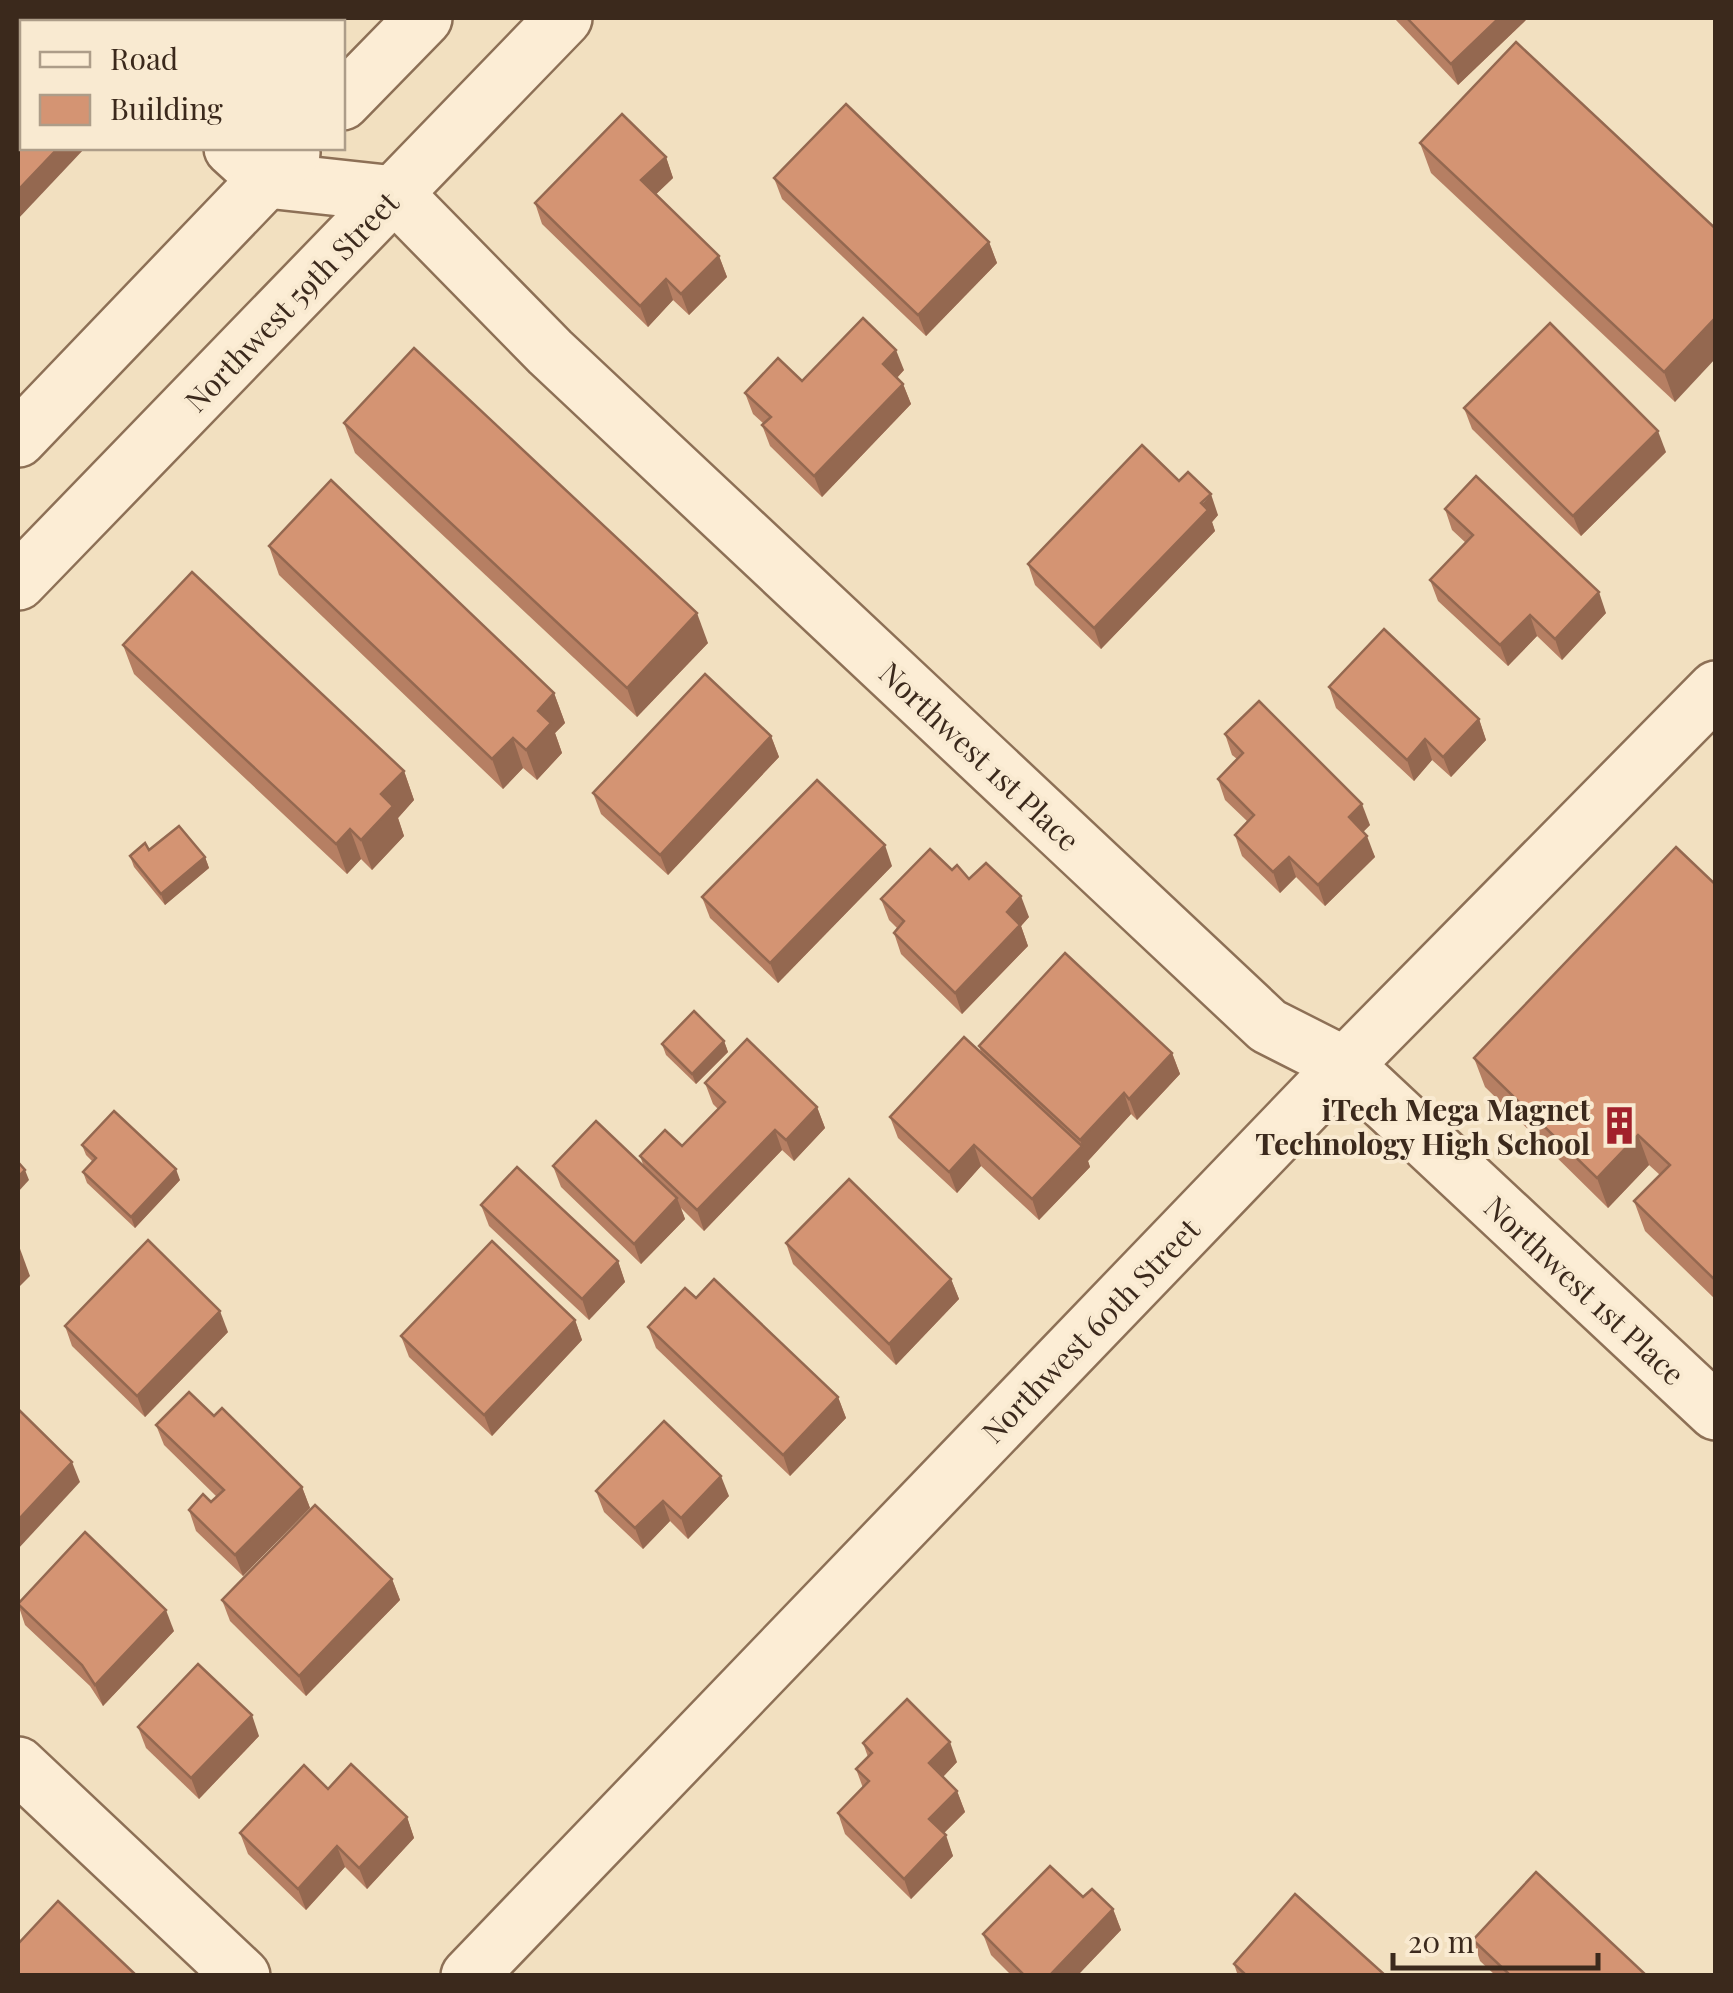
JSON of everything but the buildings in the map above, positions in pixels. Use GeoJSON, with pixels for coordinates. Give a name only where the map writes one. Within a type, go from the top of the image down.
{"type":"FeatureCollection","features":[{"type":"Feature","properties":{"kind":"street"},"geometry":{"type":"LineString","coordinates":[[345,99],[424,18]]}},
{"type":"Feature","properties":{"kind":"street","name":"Northwest 59th Street"},"geometry":{"type":"LineString","coordinates":[[18,582],[564,18]]}},
{"type":"Feature","properties":{"kind":"street"},"geometry":{"type":"LineString","coordinates":[[18,438],[265,158],[396,194]]}},
{"type":"Feature","properties":{"kind":"street","name":"Northwest 1st Place"},"geometry":{"type":"LineString","coordinates":[[396,194],[550,352],[1268,1026],[1345,1065],[1716,1412]]}},
{"type":"Feature","properties":{"kind":"street","name":"Northwest 60th Street"},"geometry":{"type":"LineString","coordinates":[[469,1976],[1345,1065],[1716,689]]}},
{"type":"Feature","properties":{"kind":"street"},"geometry":{"type":"LineString","coordinates":[[18,1765],[242,1976]]}},
{"type":"Feature","properties":{"kind":"place","name":"iTech Mega Magnet Technology High School"},"geometry":{"type":"Point","coordinates":[1620,1126]}}]}
